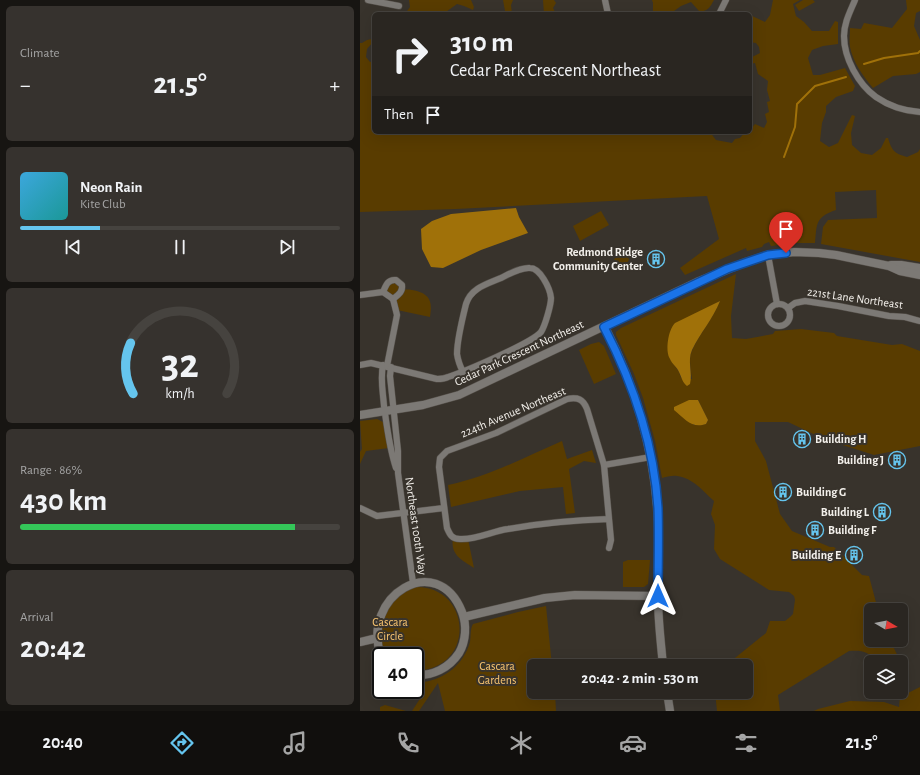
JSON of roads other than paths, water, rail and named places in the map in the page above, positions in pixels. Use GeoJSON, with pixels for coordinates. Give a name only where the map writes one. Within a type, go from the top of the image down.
{"type":"FeatureCollection","features":[{"type":"Feature","properties":{"kind":"street"},"geometry":{"type":"LineString","coordinates":[[368,0],[399,6]]}},
{"type":"Feature","properties":{"kind":"street"},"geometry":{"type":"LineString","coordinates":[[605,0],[608,12]]}},
{"type":"Feature","properties":{"kind":"street"},"geometry":{"type":"LineString","coordinates":[[720,12],[726,0]]}},
{"type":"Feature","properties":{"kind":"street"},"geometry":{"type":"LineString","coordinates":[[855,0],[846,22],[844,35],[847,55],[853,70],[867,89],[876,97],[896,107],[920,112]]}},
{"type":"Feature","properties":{"kind":"street","name":"Cedar Park Crescent Northeast"},"geometry":{"type":"LineString","coordinates":[[360,415],[424,405],[459,395],[727,269],[768,255],[794,252],[819,253],[889,266],[900,271],[920,275]]}},
{"type":"Feature","properties":{"kind":"street"},"geometry":{"type":"LineString","coordinates":[[768,255],[777,304]]}},
{"type":"Feature","properties":{"kind":"street","name":"Cedar Park Crescent Northeast"},"geometry":{"type":"LineString","coordinates":[[889,266],[901,265],[920,268]]}},
{"type":"Feature","properties":{"kind":"street"},"geometry":{"type":"LineString","coordinates":[[360,365],[371,363],[436,379],[449,377],[463,372],[530,340],[540,333],[551,298],[549,290],[541,274],[535,269],[522,269],[481,286],[471,294],[465,306],[458,349],[458,359],[463,372]]}},
{"type":"Feature","properties":{"kind":"street"},"geometry":{"type":"LineString","coordinates":[[360,295],[383,292],[393,299],[402,289],[402,285],[396,280],[390,281],[387,283],[383,292]]}},
{"type":"Feature","properties":{"kind":"street","name":"Northeast 100th Way"},"geometry":{"type":"LineString","coordinates":[[393,299],[397,315],[387,366],[381,380],[391,453],[398,473]]}},
{"type":"Feature","properties":{"kind":"street","name":"221st Lane Northeast"},"geometry":{"type":"LineString","coordinates":[[788,308],[795,303],[805,302],[838,306],[889,316],[905,317],[920,321]]}},
{"type":"Feature","properties":{"kind":"street"},"geometry":{"type":"LineString","coordinates":[[781,304],[788,308],[790,315],[788,323],[781,327],[774,326],[769,321],[768,314],[771,307],[781,304]]}},
{"type":"Feature","properties":{"kind":"street"},"geometry":{"type":"LineString","coordinates":[[604,327],[614,347],[639,408],[651,457],[658,507],[658,596],[662,659]]}},
{"type":"Feature","properties":{"kind":"street","name":"Northeast 100th Way"},"geometry":{"type":"LineString","coordinates":[[387,366],[390,376],[394,410],[398,451],[398,473],[413,583]]}},
{"type":"Feature","properties":{"kind":"street","name":"224th Avenue Northeast"},"geometry":{"type":"LineString","coordinates":[[444,508],[439,467],[440,458],[447,450],[496,433],[558,403],[575,397],[582,401],[587,409],[604,465]]}},
{"type":"Feature","properties":{"kind":"street"},"geometry":{"type":"LineString","coordinates":[[609,548],[611,540],[604,465],[651,457]]}},
{"type":"Feature","properties":{"kind":"street"},"geometry":{"type":"LineString","coordinates":[[360,508],[377,516],[444,508],[449,534],[453,538],[462,539],[468,539],[503,529],[539,523],[609,519]]}},
{"type":"Feature","properties":{"kind":"street"},"geometry":{"type":"LineString","coordinates":[[377,647],[373,639],[372,624],[374,616],[382,600],[396,588],[422,582],[432,584],[448,593],[460,607],[464,617],[465,635],[463,644],[453,660],[446,667],[436,672],[424,674]]}},
{"type":"Feature","properties":{"kind":"street"},"geometry":{"type":"LineString","coordinates":[[464,617],[545,598],[575,595],[658,596]]}},
{"type":"Feature","properties":{"kind":"street"},"geometry":{"type":"LineString","coordinates":[[360,642],[373,639]]}},
{"type":"Feature","properties":{"kind":"street"},"geometry":{"type":"LineString","coordinates":[[668,699],[670,711]]}},
{"type":"Feature","properties":{"kind":"waterway"},"geometry":{"type":"LineString","coordinates":[[864,64],[884,58],[918,53],[920,51]]}},
{"type":"Feature","properties":{"kind":"waterway"},"geometry":{"type":"LineString","coordinates":[[784,157],[795,127],[797,104],[815,86],[846,77]]}},
{"type":"Feature","properties":{"kind":"place","name":"Redmond Ridge Community Center"},"geometry":{"type":"Point","coordinates":[656,259]}},
{"type":"Feature","properties":{"kind":"place","name":"Building H"},"geometry":{"type":"Point","coordinates":[802,439]}},
{"type":"Feature","properties":{"kind":"place","name":"Building J"},"geometry":{"type":"Point","coordinates":[897,460]}},
{"type":"Feature","properties":{"kind":"place","name":"Building G"},"geometry":{"type":"Point","coordinates":[783,492]}},
{"type":"Feature","properties":{"kind":"place","name":"Building L"},"geometry":{"type":"Point","coordinates":[882,512]}},
{"type":"Feature","properties":{"kind":"place","name":"Building F"},"geometry":{"type":"Point","coordinates":[815,530]}},
{"type":"Feature","properties":{"kind":"place","name":"Building E"},"geometry":{"type":"Point","coordinates":[854,555]}},
{"type":"Feature","properties":{"kind":"park label","name":"Cascara Circle"},"geometry":{"type":"Point","coordinates":[390,629]}},
{"type":"Feature","properties":{"kind":"park label","name":"Cascara Gardens"},"geometry":{"type":"Point","coordinates":[497,673]}}]}
